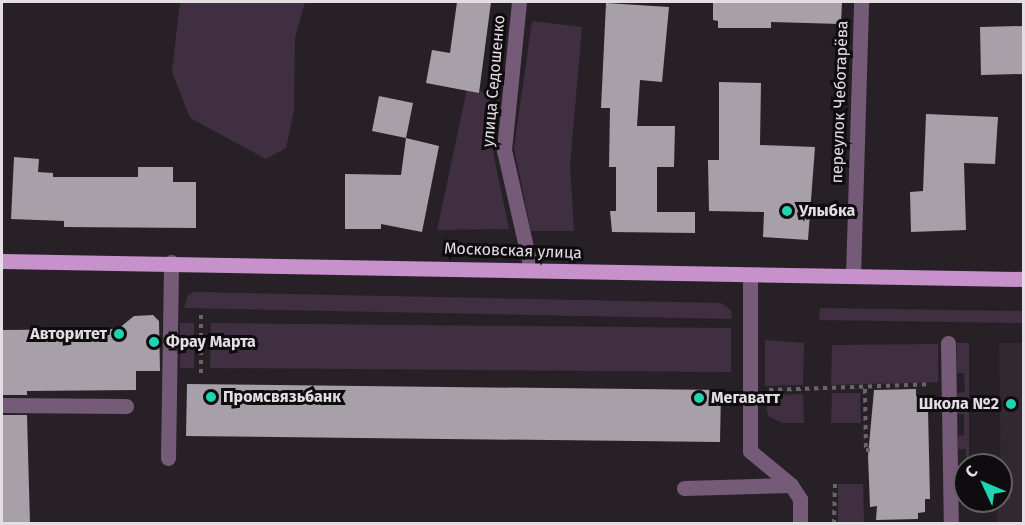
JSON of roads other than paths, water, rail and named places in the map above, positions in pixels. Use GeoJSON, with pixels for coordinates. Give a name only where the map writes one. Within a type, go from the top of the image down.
{"type":"FeatureCollection","features":[{"type":"Feature","properties":{"kind":"main road","name":"Московская улица"},"geometry":{"type":"LineString","coordinates":[[2,261],[171,262],[1023,279]]}},
{"type":"Feature","properties":{"kind":"street","name":"улица Седошенко"},"geometry":{"type":"LineString","coordinates":[[519,2],[504,150],[531,269]]}},
{"type":"Feature","properties":{"kind":"street","name":"переулок Чеботарёва"},"geometry":{"type":"LineString","coordinates":[[853,276],[861,2]]}},
{"type":"Feature","properties":{"kind":"street"},"geometry":{"type":"LineString","coordinates":[[168,458],[171,262]]}},
{"type":"Feature","properties":{"kind":"street"},"geometry":{"type":"LineString","coordinates":[[750,275],[750,451],[791,485],[800,500],[800,524]]}},
{"type":"Feature","properties":{"kind":"street"},"geometry":{"type":"LineString","coordinates":[[948,343],[951,524]]}},
{"type":"Feature","properties":{"kind":"street"},"geometry":{"type":"LineString","coordinates":[[2,405],[126,405]]}},
{"type":"Feature","properties":{"kind":"street"},"geometry":{"type":"LineString","coordinates":[[684,488],[791,485]]}},
{"type":"Feature","properties":{"kind":"place","name":"Улыбка"},"geometry":{"type":"Point","coordinates":[787,211]}},
{"type":"Feature","properties":{"kind":"place","name":"Авторитет"},"geometry":{"type":"Point","coordinates":[119,334]}},
{"type":"Feature","properties":{"kind":"place","name":"Фрау Марта"},"geometry":{"type":"Point","coordinates":[154,342]}},
{"type":"Feature","properties":{"kind":"place","name":"Промсвязьбанк"},"geometry":{"type":"Point","coordinates":[211,397]}},
{"type":"Feature","properties":{"kind":"place","name":"Мегаватт"},"geometry":{"type":"Point","coordinates":[699,398]}},
{"type":"Feature","properties":{"kind":"place","name":"Школа №2"},"geometry":{"type":"Point","coordinates":[1011,404]}}]}
